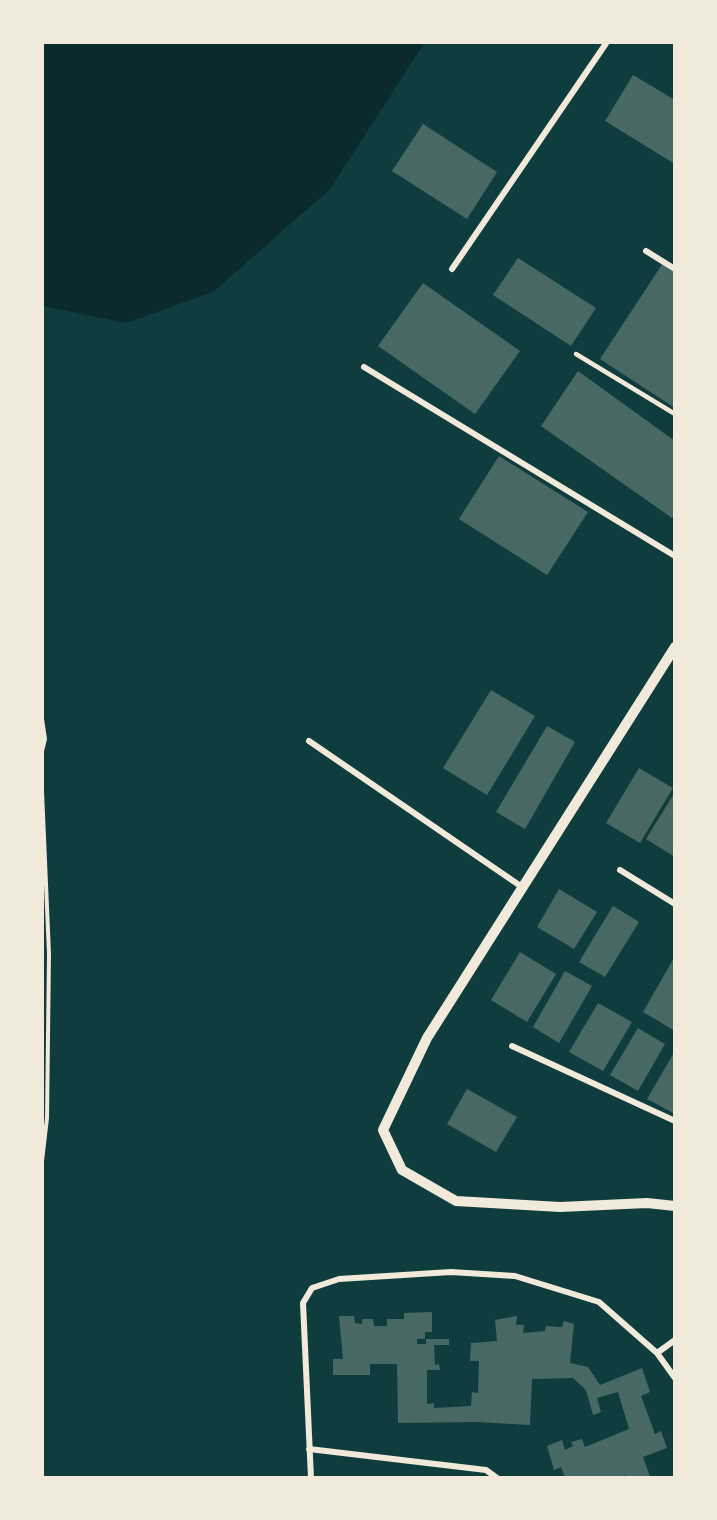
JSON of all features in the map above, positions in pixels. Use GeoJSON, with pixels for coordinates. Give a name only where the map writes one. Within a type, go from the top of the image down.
{"type":"FeatureCollection","features":[{"type":"Feature","properties":{"kind":"street"},"geometry":{"type":"LineString","coordinates":[[452,269],[607,42]]}},
{"type":"Feature","properties":{"kind":"street"},"geometry":{"type":"LineString","coordinates":[[646,251],[675,269]]}},
{"type":"Feature","properties":{"kind":"street"},"geometry":{"type":"LineString","coordinates":[[364,367],[675,556]]}},
{"type":"Feature","properties":{"kind":"street"},"geometry":{"type":"LineString","coordinates":[[675,647],[427,1038],[383,1130],[402,1170],[456,1202],[560,1207],[647,1203],[675,1206]]}},
{"type":"Feature","properties":{"kind":"street"},"geometry":{"type":"LineString","coordinates":[[309,741],[522,887]]}},
{"type":"Feature","properties":{"kind":"street"},"geometry":{"type":"LineString","coordinates":[[620,870],[675,904]]}},
{"type":"Feature","properties":{"kind":"street"},"geometry":{"type":"LineString","coordinates":[[512,1046],[675,1121]]}},
{"type":"Feature","properties":{"kind":"street"},"geometry":{"type":"LineString","coordinates":[[311,1478],[303,1303],[312,1288],[339,1279],[451,1272],[515,1276],[599,1302],[657,1353],[675,1378]]}},
{"type":"Feature","properties":{"kind":"street"},"geometry":{"type":"LineString","coordinates":[[657,1353],[675,1340]]}},
{"type":"Feature","properties":{"kind":"street"},"geometry":{"type":"LineString","coordinates":[[309,1449],[486,1470],[497,1478]]}},
{"type":"Feature","properties":{"kind":"lane"},"geometry":{"type":"LineString","coordinates":[[576,354],[675,414]]}},
{"type":"Feature","properties":{"kind":"path"},"geometry":{"type":"LineString","coordinates":[[42,719],[45,740],[42,750]]}},
{"type":"Feature","properties":{"kind":"path"},"geometry":{"type":"LineString","coordinates":[[42,790],[49,954],[47,1118],[42,1161]]}},
{"type":"Feature","properties":{"kind":"water"},"geometry":{"type":"Polygon","coordinates":[[[42,42],[425,42],[330,189],[213,292],[126,323],[42,306],[42,42]]]}},
{"type":"Feature","properties":{"kind":"building"},"geometry":{"type":"Polygon","coordinates":[[[633,75],[675,100],[675,164],[605,121],[633,75]]]}},
{"type":"Feature","properties":{"kind":"building"},"geometry":{"type":"Polygon","coordinates":[[[423,124],[497,172],[467,219],[392,171],[423,124]]]}},
{"type":"Feature","properties":{"kind":"building"},"geometry":{"type":"Polygon","coordinates":[[[518,258],[596,308],[571,346],[493,295],[518,258]]]}},
{"type":"Feature","properties":{"kind":"building"},"geometry":{"type":"Polygon","coordinates":[[[663,263],[675,271],[675,408],[600,359],[663,263]]]}},
{"type":"Feature","properties":{"kind":"building"},"geometry":{"type":"Polygon","coordinates":[[[423,283],[520,351],[475,414],[378,346],[423,283]]]}},
{"type":"Feature","properties":{"kind":"building"},"geometry":{"type":"Polygon","coordinates":[[[578,371],[675,441],[675,513],[672,518],[541,426],[578,371]]]}},
{"type":"Feature","properties":{"kind":"building"},"geometry":{"type":"Polygon","coordinates":[[[499,456],[588,512],[547,575],[459,519],[499,456]]]}},
{"type":"Feature","properties":{"kind":"building"},"geometry":{"type":"Polygon","coordinates":[[[491,690],[535,716],[487,795],[443,768],[491,690]]]}},
{"type":"Feature","properties":{"kind":"building"},"geometry":{"type":"Polygon","coordinates":[[[547,726],[575,742],[525,829],[496,812],[547,726]]]}},
{"type":"Feature","properties":{"kind":"building"},"geometry":{"type":"Polygon","coordinates":[[[639,768],[673,788],[640,843],[606,823],[639,768]]]}},
{"type":"Feature","properties":{"kind":"building"},"geometry":{"type":"Polygon","coordinates":[[[675,792],[675,857],[646,839],[675,792]]]}},
{"type":"Feature","properties":{"kind":"building"},"geometry":{"type":"Polygon","coordinates":[[[559,889],[597,912],[574,949],[537,927],[559,889]]]}},
{"type":"Feature","properties":{"kind":"building"},"geometry":{"type":"Polygon","coordinates":[[[613,906],[639,922],[605,977],[579,962],[613,906]]]}},
{"type":"Feature","properties":{"kind":"building"},"geometry":{"type":"Polygon","coordinates":[[[520,952],[556,974],[527,1022],[491,1000],[520,952]]]}},
{"type":"Feature","properties":{"kind":"building"},"geometry":{"type":"Polygon","coordinates":[[[675,956],[675,1031],[643,1012],[675,956]]]}},
{"type":"Feature","properties":{"kind":"building"},"geometry":{"type":"Polygon","coordinates":[[[565,971],[592,986],[559,1043],[533,1027],[565,971]]]}},
{"type":"Feature","properties":{"kind":"building"},"geometry":{"type":"Polygon","coordinates":[[[598,1003],[632,1022],[603,1071],[569,1052],[598,1003]]]}},
{"type":"Feature","properties":{"kind":"building"},"geometry":{"type":"Polygon","coordinates":[[[638,1028],[665,1044],[638,1091],[610,1075],[638,1028]]]}},
{"type":"Feature","properties":{"kind":"building"},"geometry":{"type":"Polygon","coordinates":[[[675,1051],[675,1114],[647,1099],[675,1051]]]}},
{"type":"Feature","properties":{"kind":"building"},"geometry":{"type":"Polygon","coordinates":[[[467,1089],[517,1117],[496,1152],[447,1124],[467,1089]]]}},
{"type":"Feature","properties":{"kind":"building"},"geometry":{"type":"Polygon","coordinates":[[[432,1312],[432,1332],[425,1332],[425,1339],[417,1339],[417,1344],[426,1344],[426,1339],[449,1339],[449,1345],[434,1345],[435,1365],[439,1364],[440,1370],[427,1370],[427,1404],[434,1403],[434,1408],[471,1406],[472,1392],[478,1393],[479,1361],[470,1361],[471,1343],[497,1341],[495,1320],[517,1316],[516,1325],[524,1325],[523,1333],[545,1331],[546,1326],[562,1327],[564,1321],[574,1324],[570,1363],[588,1367],[600,1385],[642,1368],[650,1392],[641,1396],[655,1434],[661,1431],[667,1448],[643,1457],[650,1477],[626,1478],[625,1475],[621,1478],[565,1478],[561,1467],[554,1470],[547,1446],[562,1440],[565,1450],[573,1446],[571,1442],[582,1439],[585,1447],[629,1429],[618,1392],[597,1398],[601,1412],[593,1415],[586,1390],[573,1378],[532,1379],[530,1425],[476,1422],[398,1423],[397,1364],[370,1364],[370,1375],[333,1375],[333,1359],[343,1359],[339,1316],[354,1316],[355,1323],[362,1324],[362,1319],[373,1319],[374,1326],[387,1326],[387,1319],[404,1319],[404,1313],[432,1312]]]}}]}
